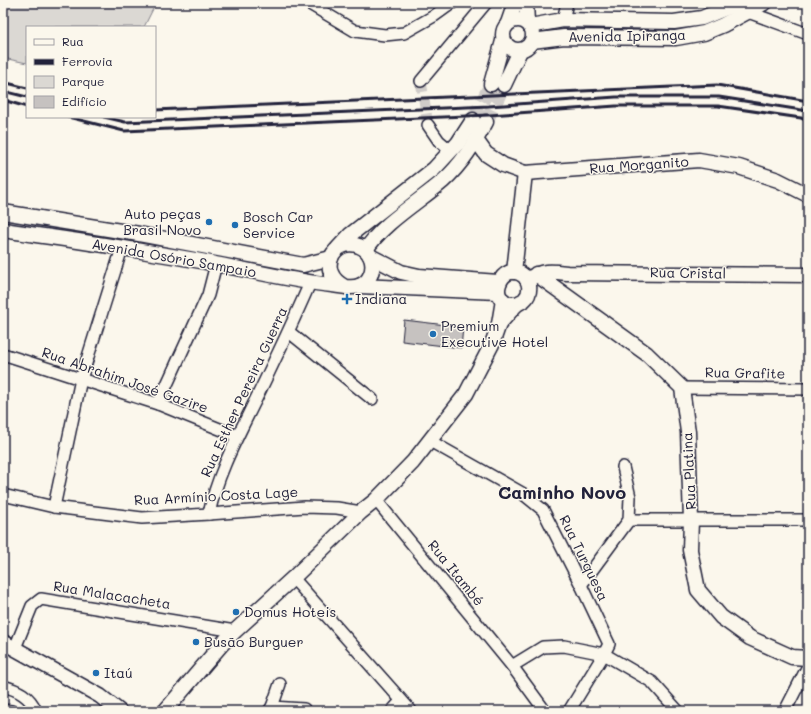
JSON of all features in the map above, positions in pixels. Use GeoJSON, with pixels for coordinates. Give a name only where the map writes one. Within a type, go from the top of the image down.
{"type":"FeatureCollection","features":[{"type":"Feature","properties":{"kind":"street"},"geometry":{"type":"LineString","coordinates":[[308,3],[355,31],[385,35],[404,33],[434,16],[452,3]]}},
{"type":"Feature","properties":{"kind":"street"},"geometry":{"type":"LineString","coordinates":[[421,81],[486,3]]}},
{"type":"Feature","properties":{"kind":"street"},"geometry":{"type":"LineString","coordinates":[[515,3],[508,23],[502,31],[503,41],[497,84],[520,50]]}},
{"type":"Feature","properties":{"kind":"street"},"geometry":{"type":"LineString","coordinates":[[503,41],[510,48],[515,50],[525,49],[532,41],[533,31],[529,24],[526,3]]}},
{"type":"Feature","properties":{"kind":"street"},"geometry":{"type":"LineString","coordinates":[[549,39],[557,31],[563,20],[567,3]]}},
{"type":"Feature","properties":{"kind":"street","name":"Avenida Ipiranga"},"geometry":{"type":"LineString","coordinates":[[529,24],[563,20],[674,22],[702,18],[764,3]]}},
{"type":"Feature","properties":{"kind":"street"},"geometry":{"type":"LineString","coordinates":[[743,8],[808,34]]}},
{"type":"Feature","properties":{"kind":"street","name":"Avenida Ipiranga"},"geometry":{"type":"LineString","coordinates":[[532,41],[564,37],[676,38],[704,33],[723,25],[743,8]]}},
{"type":"Feature","properties":{"kind":"street"},"geometry":{"type":"LineString","coordinates":[[508,23],[517,19],[529,24]]}},
{"type":"Feature","properties":{"kind":"street"},"geometry":{"type":"LineString","coordinates":[[368,253],[376,236],[449,175],[463,160],[476,140],[480,121],[464,135],[434,169],[350,235],[333,255],[329,265],[333,278],[345,287],[359,286],[500,292]]}},
{"type":"Feature","properties":{"kind":"street"},"geometry":{"type":"LineString","coordinates":[[428,125],[439,141],[451,151]]}},
{"type":"Feature","properties":{"kind":"street","name":"Rua Morganito"},"geometry":{"type":"LineString","coordinates":[[476,140],[486,154],[502,165],[525,173],[699,160],[739,167],[778,180],[808,195]]}},
{"type":"Feature","properties":{"kind":"street"},"geometry":{"type":"LineString","coordinates":[[514,272],[525,173]]}},
{"type":"Feature","properties":{"kind":"street","name":"Avenida Osório Sampaio"},"geometry":{"type":"LineString","coordinates":[[3,212],[139,234],[303,265],[333,255]]}},
{"type":"Feature","properties":{"kind":"street","name":"Avenida Osório Sampaio"},"geometry":{"type":"LineString","coordinates":[[3,230],[122,248],[216,264],[310,283],[345,287]]}},
{"type":"Feature","properties":{"kind":"street"},"geometry":{"type":"LineString","coordinates":[[54,507],[81,379],[124,243],[127,239],[139,234]]}},
{"type":"Feature","properties":{"kind":"street"},"geometry":{"type":"LineString","coordinates":[[333,255],[347,244],[354,244],[360,246],[368,253],[401,272],[500,292],[508,303],[523,300]]}},
{"type":"Feature","properties":{"kind":"street"},"geometry":{"type":"LineString","coordinates":[[359,286],[370,277],[372,270],[373,263],[368,253]]}},
{"type":"Feature","properties":{"kind":"street"},"geometry":{"type":"LineString","coordinates":[[158,404],[208,295],[216,264]]}},
{"type":"Feature","properties":{"kind":"street"},"geometry":{"type":"LineString","coordinates":[[165,711],[222,644],[361,512],[376,500],[413,462],[430,441],[466,394],[492,344],[499,324],[500,292],[505,274],[514,272],[549,282],[647,354],[682,388]]}},
{"type":"Feature","properties":{"kind":"street","name":"Rua Cristal"},"geometry":{"type":"LineString","coordinates":[[531,277],[543,272],[808,275]]}},
{"type":"Feature","properties":{"kind":"street","name":"Rua Cristal"},"geometry":{"type":"LineString","coordinates":[[549,282],[567,273]]}},
{"type":"Feature","properties":{"kind":"street"},"geometry":{"type":"LineString","coordinates":[[523,300],[530,287],[531,277]]}},
{"type":"Feature","properties":{"kind":"street"},"geometry":{"type":"LineString","coordinates":[[499,324],[523,300],[549,282]]}},
{"type":"Feature","properties":{"kind":"street","name":"Rua Esther Pereira Guerra"},"geometry":{"type":"LineString","coordinates":[[209,514],[213,495],[238,436],[289,332],[310,283]]}},
{"type":"Feature","properties":{"kind":"street"},"geometry":{"type":"LineString","coordinates":[[289,332],[372,399]]}},
{"type":"Feature","properties":{"kind":"street","name":"Rua Abrahim José Gazire"},"geometry":{"type":"LineString","coordinates":[[3,354],[158,404],[238,436]]}},
{"type":"Feature","properties":{"kind":"street","name":"Rua Grafite"},"geometry":{"type":"LineString","coordinates":[[682,388],[808,389]]}},
{"type":"Feature","properties":{"kind":"street","name":"Rua Platina"},"geometry":{"type":"LineString","coordinates":[[682,388],[688,432],[691,520],[690,550],[698,590],[721,617],[750,638],[792,657],[808,658]]}},
{"type":"Feature","properties":{"kind":"street","name":"Rua Turquesa"},"geometry":{"type":"LineString","coordinates":[[430,441],[522,493],[543,510],[609,644],[604,654]]}},
{"type":"Feature","properties":{"kind":"street"},"geometry":{"type":"LineString","coordinates":[[581,585],[629,520],[630,497],[623,467]]}},
{"type":"Feature","properties":{"kind":"street","name":"Rua Armínio Costa Lage"},"geometry":{"type":"LineString","coordinates":[[3,495],[54,507],[142,518],[305,507],[337,508],[361,512]]}},
{"type":"Feature","properties":{"kind":"street","name":"Rua Itambé"},"geometry":{"type":"LineString","coordinates":[[376,500],[512,666],[545,711]]}},
{"type":"Feature","properties":{"kind":"street"},"geometry":{"type":"LineString","coordinates":[[629,520],[808,520]]}},
{"type":"Feature","properties":{"kind":"street"},"geometry":{"type":"LineString","coordinates":[[293,578],[411,711]]}},
{"type":"Feature","properties":{"kind":"street","name":"Rua Malacacheta"},"geometry":{"type":"LineString","coordinates":[[9,645],[32,606],[41,599],[235,631]]}},
{"type":"Feature","properties":{"kind":"street"},"geometry":{"type":"LineString","coordinates":[[9,645],[100,696],[119,711]]}},
{"type":"Feature","properties":{"kind":"street"},"geometry":{"type":"LineString","coordinates":[[512,666],[543,647],[564,646],[604,654],[652,682],[678,711]]}},
{"type":"Feature","properties":{"kind":"street"},"geometry":{"type":"LineString","coordinates":[[569,711],[604,654]]}},
{"type":"Feature","properties":{"kind":"street"},"geometry":{"type":"LineString","coordinates":[[784,711],[808,666]]}},
{"type":"Feature","properties":{"kind":"street"},"geometry":{"type":"LineString","coordinates":[[280,684],[270,709],[304,709]]}},
{"type":"Feature","properties":{"kind":"street"},"geometry":{"type":"LineString","coordinates":[[3,686],[18,690],[33,704],[36,711]]}},
{"type":"Feature","properties":{"kind":"street"},"geometry":{"type":"LineString","coordinates":[[100,696],[102,704],[101,711]]}},
{"type":"Feature","properties":{"kind":"street"},"geometry":{"type":"LineString","coordinates":[[392,711],[401,701]]}},
{"type":"Feature","properties":{"kind":"street"},"geometry":{"type":"LineString","coordinates":[[3,710],[10,711]]}},
{"type":"Feature","properties":{"kind":"green space"},"geometry":{"type":"Polygon","coordinates":[[[3,3],[156,3],[144,26],[26,26],[26,63],[3,58],[3,3]]]}},
{"type":"Feature","properties":{"kind":"building","name":"Premium Executive Hotel"},"geometry":{"type":"Polygon","coordinates":[[[404,320],[463,327],[461,348],[402,341],[404,320]]]}},
{"type":"Feature","properties":{"kind":"tunnel"},"geometry":{"type":"LineString","coordinates":[[421,81],[428,125]]}},
{"type":"Feature","properties":{"kind":"tunnel"},"geometry":{"type":"LineString","coordinates":[[473,120],[491,84]]}},
{"type":"Feature","properties":{"kind":"tunnel"},"geometry":{"type":"LineString","coordinates":[[486,122],[504,85]]}},
{"type":"Feature","properties":{"kind":"railway"},"geometry":{"type":"LineString","coordinates":[[3,82],[26,88]]}},
{"type":"Feature","properties":{"kind":"railway"},"geometry":{"type":"LineString","coordinates":[[156,110],[717,85],[808,101]]}},
{"type":"Feature","properties":{"kind":"railway"},"geometry":{"type":"LineString","coordinates":[[3,91],[26,97]]}},
{"type":"Feature","properties":{"kind":"railway"},"geometry":{"type":"LineString","coordinates":[[108,118],[125,122],[489,106],[616,97],[719,97],[808,111]]}},
{"type":"Feature","properties":{"kind":"railway"},"geometry":{"type":"LineString","coordinates":[[3,100],[26,107]]}},
{"type":"Feature","properties":{"kind":"railway"},"geometry":{"type":"LineString","coordinates":[[72,118],[124,131],[489,115],[616,106],[718,106],[801,118],[808,121]]}},
{"type":"Feature","properties":{"kind":"place","name":"Auto peças Brasil Novo"},"geometry":{"type":"Point","coordinates":[209,222]}},
{"type":"Feature","properties":{"kind":"place","name":"Bosch Car Service"},"geometry":{"type":"Point","coordinates":[235,225]}},
{"type":"Feature","properties":{"kind":"place","name":"Indiana"},"geometry":{"type":"Point","coordinates":[347,299]}},
{"type":"Feature","properties":{"kind":"place","name":"Premium Executive Hotel"},"geometry":{"type":"Point","coordinates":[433,334]}},
{"type":"Feature","properties":{"kind":"place","name":"Domus Hoteis"},"geometry":{"type":"Point","coordinates":[236,612]}},
{"type":"Feature","properties":{"kind":"place","name":"Busão Burguer"},"geometry":{"type":"Point","coordinates":[196,642]}},
{"type":"Feature","properties":{"kind":"place","name":"Itaú"},"geometry":{"type":"Point","coordinates":[96,673]}},
{"type":"Feature","properties":{"kind":"district","name":"Caminho Novo"},"geometry":{"type":"Point","coordinates":[562,493]}}]}
